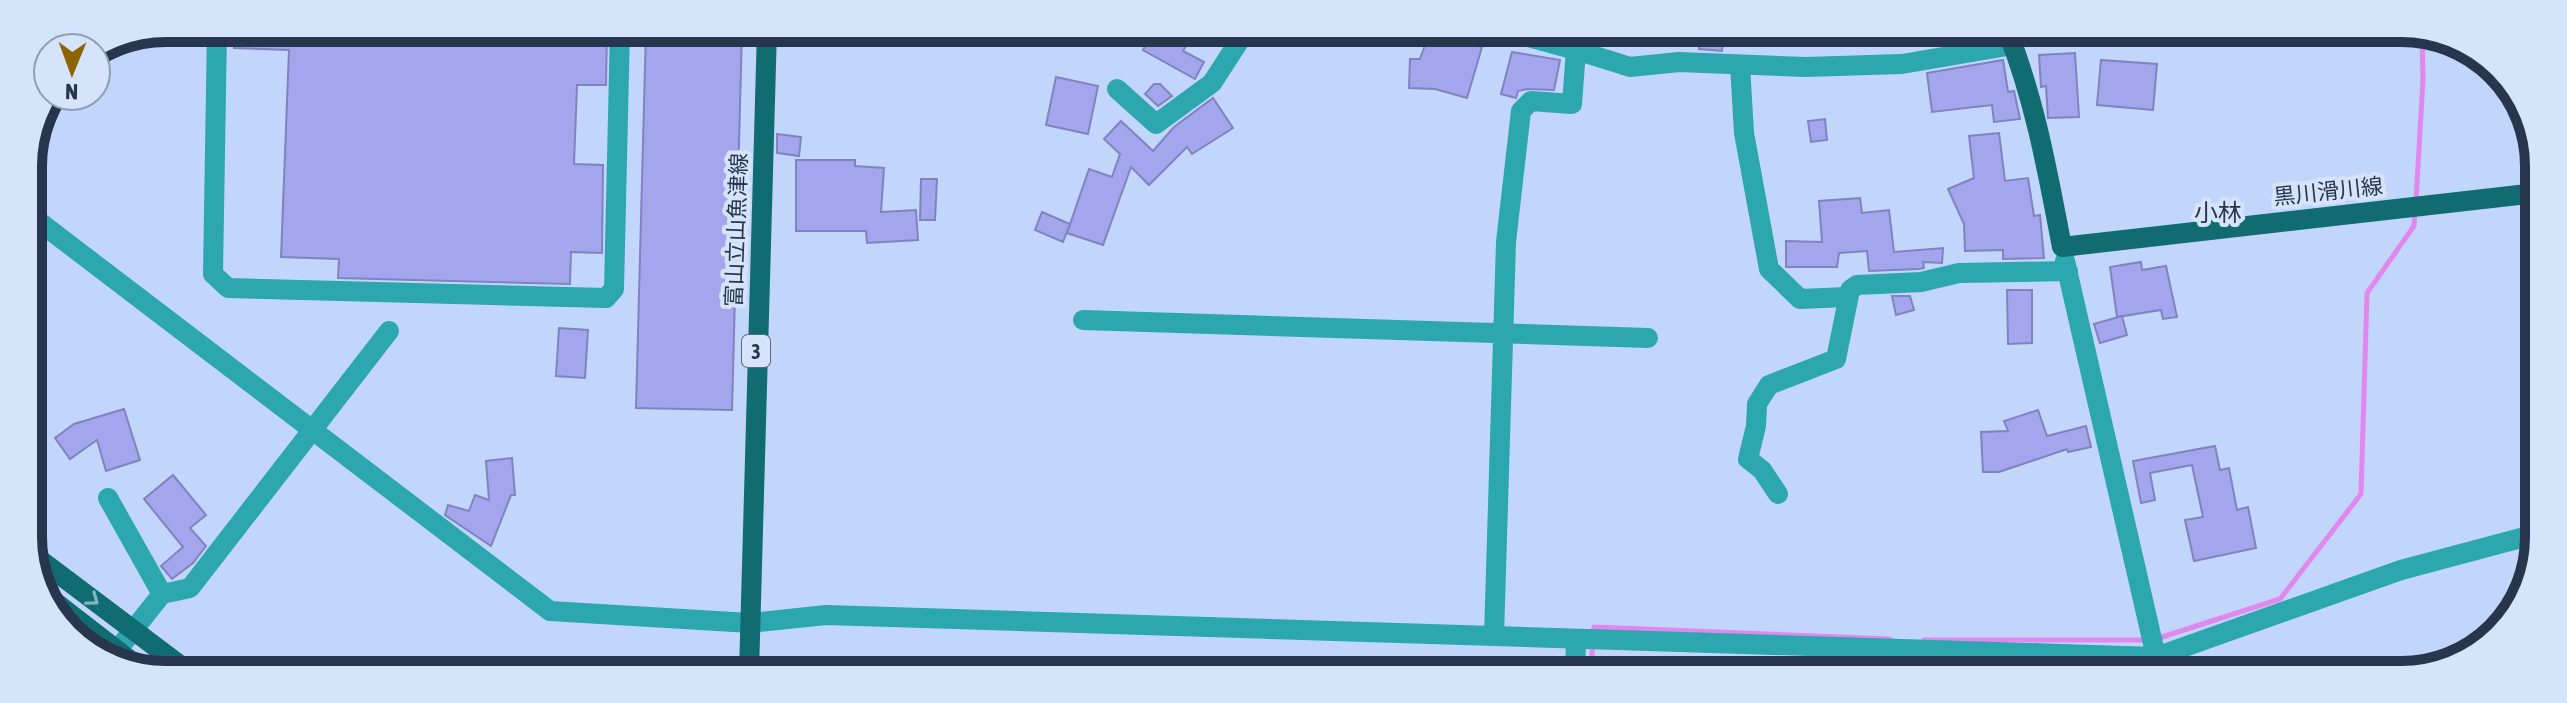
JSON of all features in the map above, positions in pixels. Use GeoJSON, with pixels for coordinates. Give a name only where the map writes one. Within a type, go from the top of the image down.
{"type":"FeatureCollection","features":[{"type":"Feature","properties":{"kind":"main road","name":"富山立山魚津線"},"geometry":{"type":"LineString","coordinates":[[749,661],[767,42]]}},
{"type":"Feature","properties":{"kind":"main road"},"geometry":{"type":"LineString","coordinates":[[2011,42],[2042,144],[2062,247]]}},
{"type":"Feature","properties":{"kind":"main road","name":"黒川滑川線"},"geometry":{"type":"LineString","coordinates":[[2062,247],[2525,194]]}},
{"type":"Feature","properties":{"kind":"main road"},"geometry":{"type":"LineString","coordinates":[[45,564],[174,661]]}},
{"type":"Feature","properties":{"kind":"main road"},"geometry":{"type":"LineString","coordinates":[[73,618],[97,639]]}},
{"type":"Feature","properties":{"kind":"street"},"geometry":{"type":"LineString","coordinates":[[217,42],[213,274],[228,288],[606,298],[614,289],[620,42]]}},
{"type":"Feature","properties":{"kind":"street"},"geometry":{"type":"LineString","coordinates":[[1117,89],[1156,124],[1212,83],[1239,42]]}},
{"type":"Feature","properties":{"kind":"street"},"geometry":{"type":"LineString","coordinates":[[1546,42],[1630,67],[1679,62],[1740,65],[1902,64],[1990,42]]}},
{"type":"Feature","properties":{"kind":"street"},"geometry":{"type":"LineString","coordinates":[[1494,636],[1506,242],[1521,111],[1531,101],[1572,104],[1576,50]]}},
{"type":"Feature","properties":{"kind":"street"},"geometry":{"type":"LineString","coordinates":[[1740,65],[1744,133],[1769,269],[1800,299],[1847,297]]}},
{"type":"Feature","properties":{"kind":"street"},"geometry":{"type":"LineString","coordinates":[[42,224],[550,611],[750,623],[826,615],[1494,636],[2046,661]]}},
{"type":"Feature","properties":{"kind":"street"},"geometry":{"type":"LineString","coordinates":[[2062,247],[2157,661]]}},
{"type":"Feature","properties":{"kind":"street"},"geometry":{"type":"LineString","coordinates":[[1778,494],[1762,470],[1748,459],[1756,426],[1757,404],[1769,385],[1836,359],[1847,297],[1857,285],[1921,282],[1959,273],[2068,271]]}},
{"type":"Feature","properties":{"kind":"street"},"geometry":{"type":"LineString","coordinates":[[1083,320],[1648,338]]}},
{"type":"Feature","properties":{"kind":"street"},"geometry":{"type":"LineString","coordinates":[[117,650],[162,594],[190,588],[310,429],[389,331]]}},
{"type":"Feature","properties":{"kind":"street"},"geometry":{"type":"LineString","coordinates":[[108,498],[162,594]]}},
{"type":"Feature","properties":{"kind":"street"},"geometry":{"type":"LineString","coordinates":[[2171,661],[2401,570],[2525,537]]}},
{"type":"Feature","properties":{"kind":"street"},"geometry":{"type":"LineString","coordinates":[[1575,661],[1576,640]]}},
{"type":"Feature","properties":{"kind":"building"},"geometry":{"type":"Polygon","coordinates":[[[234,42],[607,42],[606,85],[577,85],[574,164],[603,165],[602,253],[571,252],[570,284],[338,278],[339,259],[281,257],[289,50],[234,48],[234,42]]]}},
{"type":"Feature","properties":{"kind":"building"},"geometry":{"type":"Polygon","coordinates":[[[646,42],[742,42],[732,410],[636,408],[646,42]]]}},
{"type":"Feature","properties":{"kind":"building"},"geometry":{"type":"Polygon","coordinates":[[[1147,42],[1188,42],[1183,51],[1204,62],[1195,79],[1143,50],[1147,42]]]}},
{"type":"Feature","properties":{"kind":"building"},"geometry":{"type":"Polygon","coordinates":[[[1426,42],[1478,42],[1478,46],[1482,47],[1467,98],[1435,89],[1409,88],[1410,59],[1420,59],[1426,42]]]}},
{"type":"Feature","properties":{"kind":"building"},"geometry":{"type":"Polygon","coordinates":[[[1699,42],[1723,42],[1722,51],[1699,49],[1699,42]]]}},
{"type":"Feature","properties":{"kind":"building"},"geometry":{"type":"Polygon","coordinates":[[[1512,52],[1560,60],[1554,90],[1527,89],[1518,91],[1516,98],[1501,94],[1512,52]]]}},
{"type":"Feature","properties":{"kind":"building"},"geometry":{"type":"Polygon","coordinates":[[[2075,53],[2079,117],[2048,118],[2046,86],[2041,87],[2039,55],[2075,53]]]}},
{"type":"Feature","properties":{"kind":"building"},"geometry":{"type":"Polygon","coordinates":[[[2003,60],[2008,92],[2014,91],[2020,119],[1994,122],[1992,105],[1932,112],[1927,73],[2003,60]]]}},
{"type":"Feature","properties":{"kind":"building"},"geometry":{"type":"Polygon","coordinates":[[[2101,60],[2157,64],[2153,110],[2097,105],[2101,60]]]}},
{"type":"Feature","properties":{"kind":"building"},"geometry":{"type":"Polygon","coordinates":[[[1056,77],[1098,86],[1088,134],[1046,125],[1056,77]]]}},
{"type":"Feature","properties":{"kind":"building"},"geometry":{"type":"Polygon","coordinates":[[[1154,84],[1160,84],[1172,96],[1158,106],[1145,94],[1154,84]]]}},
{"type":"Feature","properties":{"kind":"building"},"geometry":{"type":"Polygon","coordinates":[[[1213,98],[1233,128],[1192,154],[1187,147],[1149,185],[1131,167],[1103,245],[1067,233],[1089,169],[1112,177],[1120,154],[1104,139],[1121,121],[1153,151],[1174,127],[1213,98]]]}},
{"type":"Feature","properties":{"kind":"building"},"geometry":{"type":"Polygon","coordinates":[[[1825,119],[1827,140],[1811,142],[1808,121],[1825,119]]]}},
{"type":"Feature","properties":{"kind":"building"},"geometry":{"type":"Polygon","coordinates":[[[1999,133],[2005,181],[2028,178],[2034,216],[2040,215],[2044,258],[2003,259],[2003,250],[1965,251],[1964,224],[1948,189],[1974,178],[1969,136],[1999,133]]]}},
{"type":"Feature","properties":{"kind":"building"},"geometry":{"type":"Polygon","coordinates":[[[777,134],[801,137],[799,156],[777,153],[777,134]]]}},
{"type":"Feature","properties":{"kind":"building"},"geometry":{"type":"Polygon","coordinates":[[[796,160],[855,160],[855,166],[884,168],[881,212],[916,210],[918,240],[867,243],[866,231],[796,231],[796,160]]]}},
{"type":"Feature","properties":{"kind":"building"},"geometry":{"type":"Polygon","coordinates":[[[921,179],[937,179],[935,220],[920,220],[921,179]]]}},
{"type":"Feature","properties":{"kind":"building"},"geometry":{"type":"Polygon","coordinates":[[[1860,198],[1862,213],[1889,210],[1894,252],[1943,248],[1942,263],[1923,262],[1924,268],[1919,269],[1869,271],[1867,251],[1839,253],[1837,267],[1786,267],[1786,241],[1822,242],[1819,201],[1860,198]]]}},
{"type":"Feature","properties":{"kind":"building"},"geometry":{"type":"Polygon","coordinates":[[[1042,212],[1070,224],[1063,242],[1035,230],[1042,212]]]}},
{"type":"Feature","properties":{"kind":"building"},"geometry":{"type":"Polygon","coordinates":[[[2141,262],[2142,270],[2166,266],[2177,317],[2163,319],[2161,310],[2117,317],[2110,267],[2141,262]]]}},
{"type":"Feature","properties":{"kind":"building"},"geometry":{"type":"Polygon","coordinates":[[[2007,290],[2032,290],[2032,343],[2008,344],[2007,290]]]}},
{"type":"Feature","properties":{"kind":"building"},"geometry":{"type":"Polygon","coordinates":[[[1892,296],[1910,296],[1914,310],[1896,315],[1892,296]]]}},
{"type":"Feature","properties":{"kind":"building"},"geometry":{"type":"Polygon","coordinates":[[[2122,316],[2127,335],[2100,343],[2094,324],[2122,316]]]}},
{"type":"Feature","properties":{"kind":"building"},"geometry":{"type":"Polygon","coordinates":[[[559,328],[588,330],[585,378],[556,376],[559,328]]]}},
{"type":"Feature","properties":{"kind":"building"},"geometry":{"type":"Polygon","coordinates":[[[124,409],[140,460],[106,471],[97,440],[70,459],[55,438],[74,424],[124,409]]]}},
{"type":"Feature","properties":{"kind":"building"},"geometry":{"type":"Polygon","coordinates":[[[2038,410],[2047,436],[2086,426],[2091,447],[2068,452],[2067,449],[1999,472],[1983,472],[1981,432],[2008,431],[2004,421],[2038,410]]]}},
{"type":"Feature","properties":{"kind":"building"},"geometry":{"type":"Polygon","coordinates":[[[2215,446],[2220,470],[2229,468],[2237,510],[2248,507],[2256,548],[2194,561],[2185,520],[2203,517],[2192,465],[2150,473],[2155,500],[2141,503],[2133,461],[2215,446]]]}},
{"type":"Feature","properties":{"kind":"building"},"geometry":{"type":"Polygon","coordinates":[[[512,458],[515,495],[511,495],[491,546],[445,515],[448,505],[469,511],[475,495],[489,500],[486,461],[512,458]]]}},
{"type":"Feature","properties":{"kind":"building"},"geometry":{"type":"Polygon","coordinates":[[[173,475],[206,515],[190,528],[206,546],[193,563],[172,579],[161,566],[183,547],[144,499],[173,475]]]}},
{"type":"Feature","properties":{"kind":"waterway"},"geometry":{"type":"LineString","coordinates":[[2416,200],[2422,44]]}},
{"type":"Feature","properties":{"kind":"waterway"},"geometry":{"type":"LineString","coordinates":[[2156,639],[2280,599],[2361,494],[2367,293],[2414,226],[2415,210]]}},
{"type":"Feature","properties":{"kind":"waterway"},"geometry":{"type":"LineString","coordinates":[[1593,633],[1594,627],[1890,639]]}},
{"type":"Feature","properties":{"kind":"waterway"},"geometry":{"type":"LineString","coordinates":[[1924,640],[2146,640]]}},
{"type":"Feature","properties":{"kind":"waterway"},"geometry":{"type":"LineString","coordinates":[[1591,661],[1593,643]]}},
{"type":"Feature","properties":{"kind":"district","name":"小林"},"geometry":{"type":"Point","coordinates":[2218,212]}}]}
